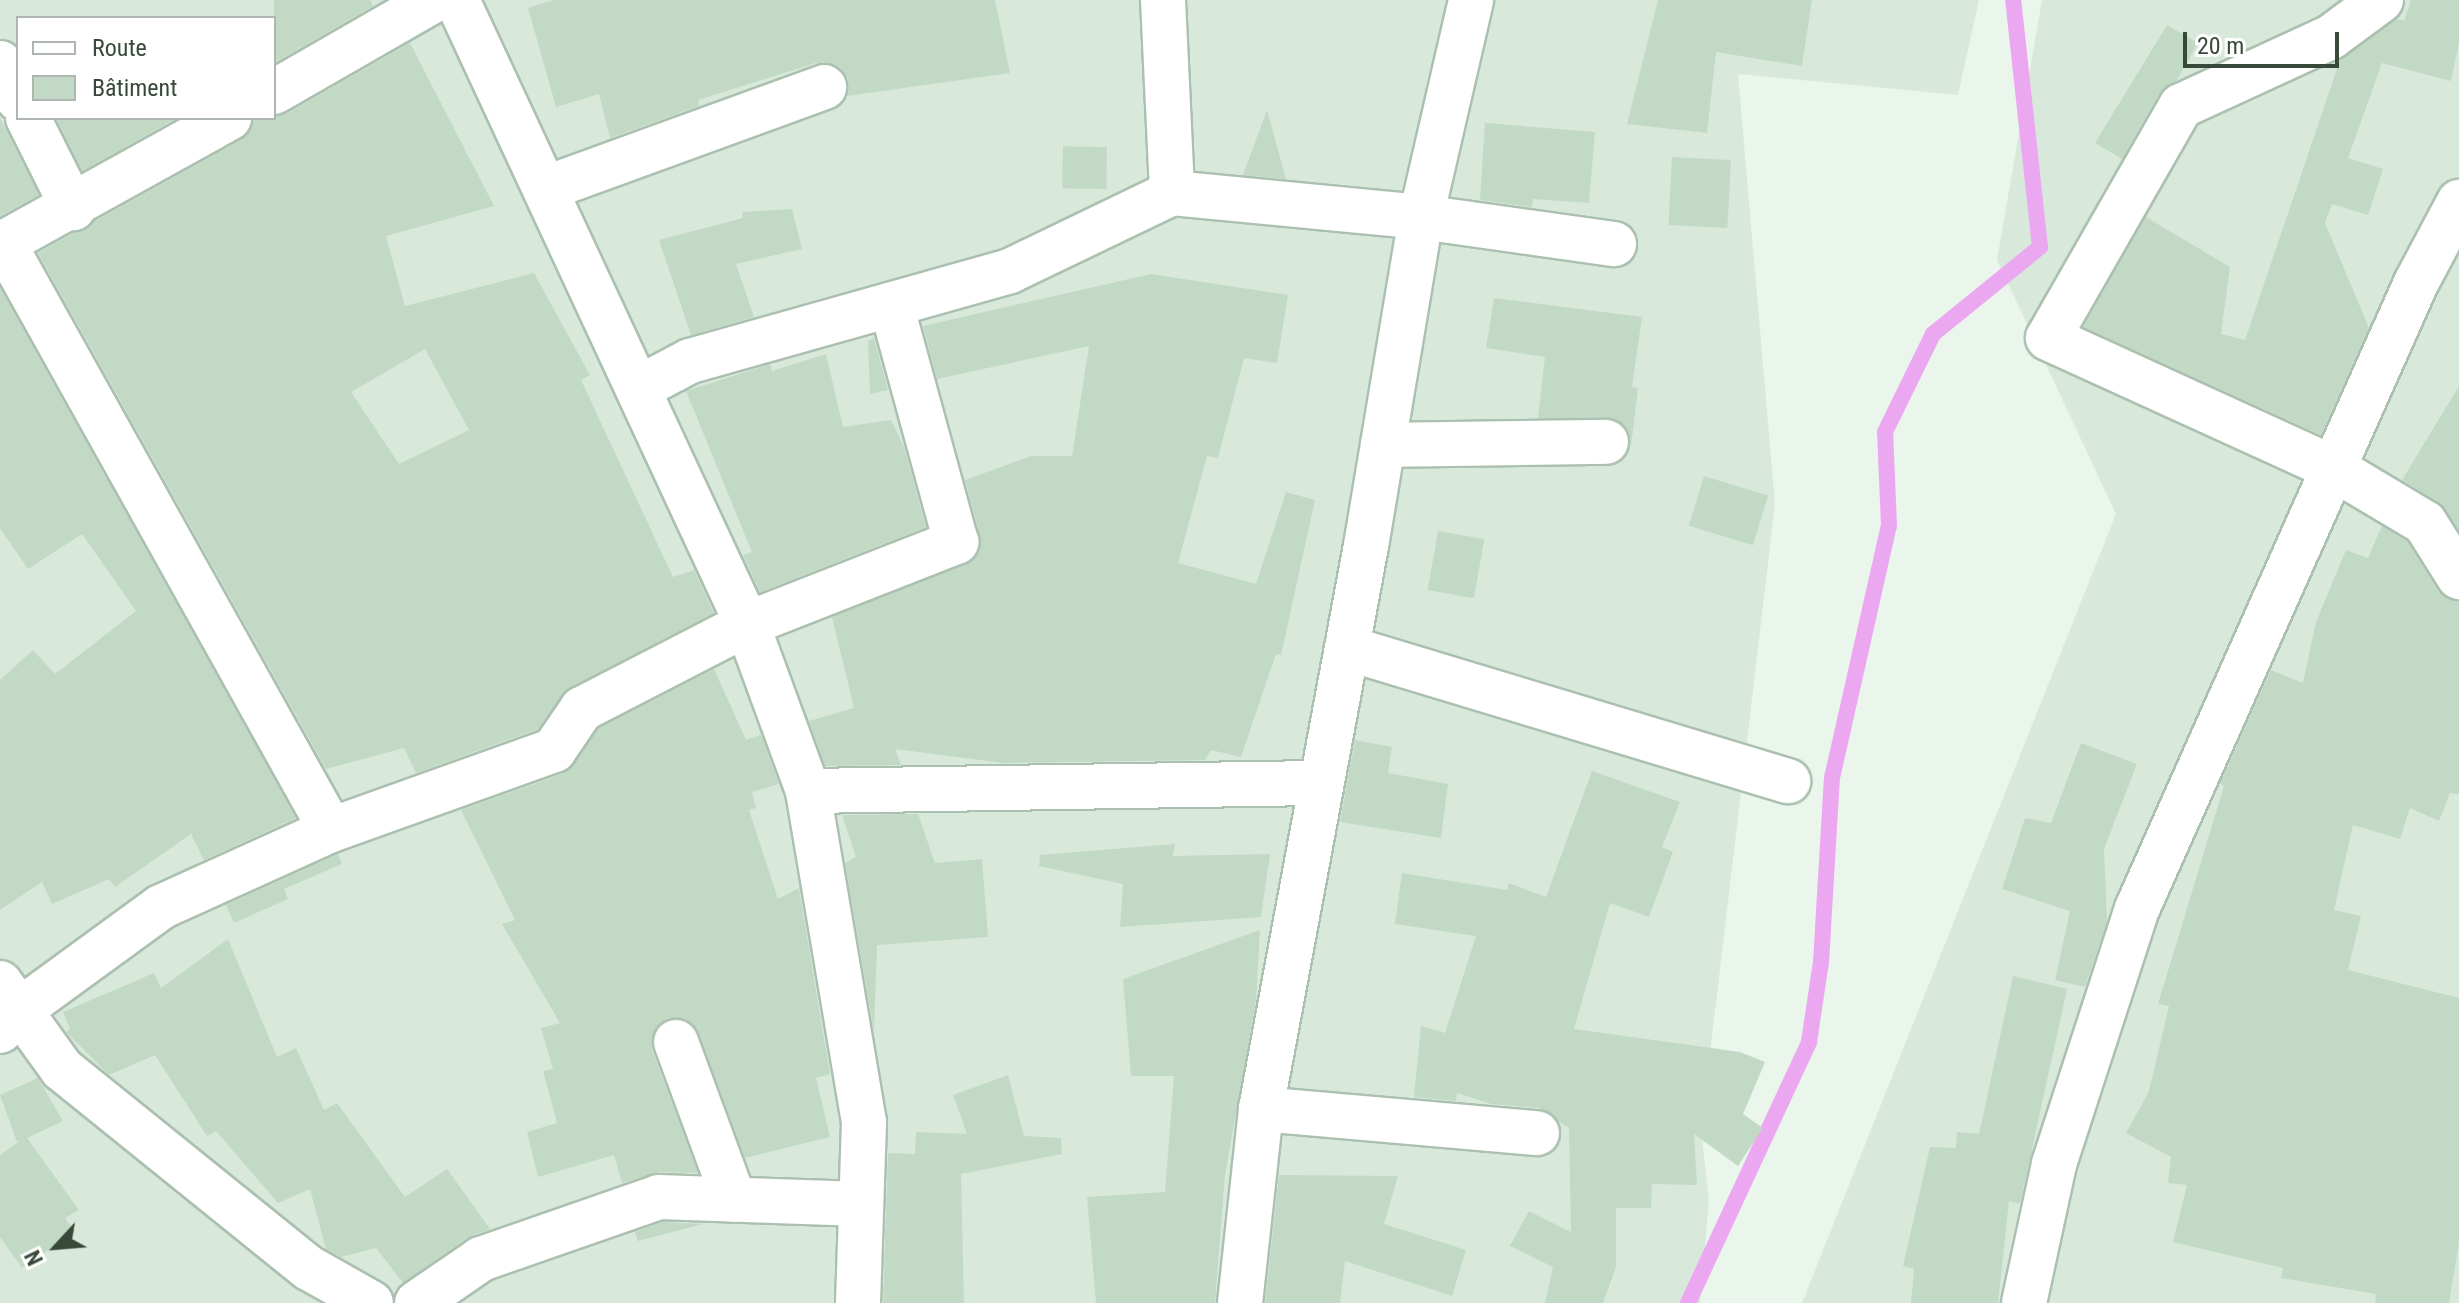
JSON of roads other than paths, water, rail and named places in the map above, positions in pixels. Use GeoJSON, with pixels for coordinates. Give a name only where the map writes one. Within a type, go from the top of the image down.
{"type":"FeatureCollection","features":[{"type":"Feature","properties":{"kind":"street"},"geometry":{"type":"LineString","coordinates":[[276,91],[434,0]]}},
{"type":"Feature","properties":{"kind":"street"},"geometry":{"type":"LineString","coordinates":[[457,0],[641,387],[747,624],[808,791],[864,1122],[858,1303]]}},
{"type":"Feature","properties":{"kind":"street"},"geometry":{"type":"LineString","coordinates":[[1163,0],[1172,193]]}},
{"type":"Feature","properties":{"kind":"street"},"geometry":{"type":"LineString","coordinates":[[1240,1303],[1261,1109],[1347,648],[1421,217],[1471,0]]}},
{"type":"Feature","properties":{"kind":"street"},"geometry":{"type":"LineString","coordinates":[[2381,0],[2331,37],[2181,106],[2048,338],[2333,468],[2425,523],[2459,577]]}},
{"type":"Feature","properties":{"kind":"street"},"geometry":{"type":"LineString","coordinates":[[0,63],[16,95]]}},
{"type":"Feature","properties":{"kind":"street"},"geometry":{"type":"LineString","coordinates":[[547,188],[824,87]]}},
{"type":"Feature","properties":{"kind":"street"},"geometry":{"type":"LineString","coordinates":[[29,120],[73,208]]}},
{"type":"Feature","properties":{"kind":"street"},"geometry":{"type":"LineString","coordinates":[[226,120],[73,208],[2,244],[331,830]]}},
{"type":"Feature","properties":{"kind":"street"},"geometry":{"type":"LineString","coordinates":[[641,387],[690,361],[1010,271],[1172,193],[1421,217],[1614,244]]}},
{"type":"Feature","properties":{"kind":"street"},"geometry":{"type":"LineString","coordinates":[[2024,1303],[2054,1164],[2137,909],[2333,468],[2459,202]]}},
{"type":"Feature","properties":{"kind":"street"},"geometry":{"type":"LineString","coordinates":[[371,1303],[309,1268],[62,1069],[6,1009],[161,907],[331,830],[554,750],[582,709],[747,624],[956,542],[891,305]]}},
{"type":"Feature","properties":{"kind":"street"},"geometry":{"type":"LineString","coordinates":[[1383,445],[1606,442]]}},
{"type":"Feature","properties":{"kind":"street"},"geometry":{"type":"LineString","coordinates":[[1347,648],[1788,781]]}},
{"type":"Feature","properties":{"kind":"street"},"geometry":{"type":"LineString","coordinates":[[808,791],[1320,783]]}},
{"type":"Feature","properties":{"kind":"street"},"geometry":{"type":"LineString","coordinates":[[676,1042],[734,1200]]}},
{"type":"Feature","properties":{"kind":"street"},"geometry":{"type":"LineString","coordinates":[[1261,1109],[1537,1133]]}},
{"type":"Feature","properties":{"kind":"street"},"geometry":{"type":"LineString","coordinates":[[417,1303],[481,1259],[659,1197],[861,1204]]}},
{"type":"Feature","properties":{"kind":"waterway"},"geometry":{"type":"LineString","coordinates":[[1688,1303],[1809,1042],[1821,962],[1832,778],[1889,526],[1885,432],[1933,334],[2040,247],[2013,0]]}}]}
